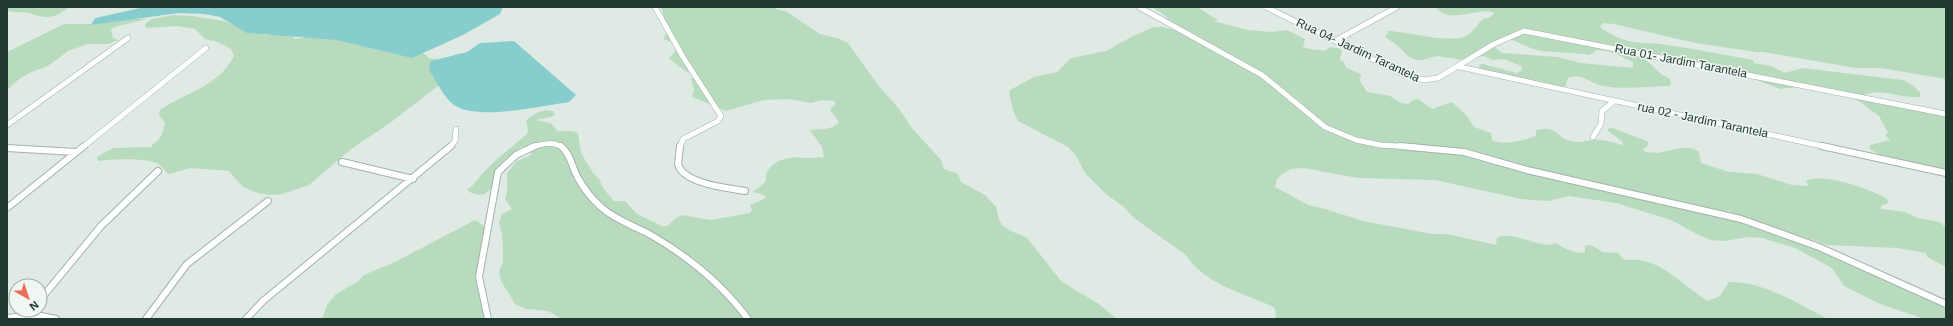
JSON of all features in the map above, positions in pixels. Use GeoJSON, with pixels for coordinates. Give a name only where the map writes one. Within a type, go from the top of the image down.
{"type":"FeatureCollection","features":[{"type":"Feature","properties":{"kind":"street"},"geometry":{"type":"LineString","coordinates":[[655,7],[683,57],[702,84],[721,116],[718,121],[683,139],[678,164],[680,169],[691,178],[728,188],[746,191]]}},
{"type":"Feature","properties":{"kind":"street"},"geometry":{"type":"LineString","coordinates":[[1140,7],[1262,75],[1310,116],[1344,136],[1380,145],[1421,147],[1464,152],[1534,172],[1741,219],[1832,252],[1946,304]]}},
{"type":"Feature","properties":{"kind":"street","name":"Rua 04- Jardim Tarantela"},"geometry":{"type":"LineString","coordinates":[[1266,7],[1406,75],[1428,82]]}},
{"type":"Feature","properties":{"kind":"street"},"geometry":{"type":"LineString","coordinates":[[1335,41],[1397,7]]}},
{"type":"Feature","properties":{"kind":"street","name":"Rua 01- Jardim Tarantela"},"geometry":{"type":"LineString","coordinates":[[1428,82],[1435,80],[1460,66],[1512,34],[1524,31],[1534,31],[1946,114]]}},
{"type":"Feature","properties":{"kind":"street"},"geometry":{"type":"LineString","coordinates":[[7,125],[128,38]]}},
{"type":"Feature","properties":{"kind":"street"},"geometry":{"type":"LineString","coordinates":[[7,208],[206,48]]}},
{"type":"Feature","properties":{"kind":"street","name":"rua 02 - Jardim Tarantela"},"geometry":{"type":"LineString","coordinates":[[1460,66],[1488,74],[1946,173]]}},
{"type":"Feature","properties":{"kind":"street"},"geometry":{"type":"LineString","coordinates":[[1593,138],[1601,124],[1602,110],[1614,101]]}},
{"type":"Feature","properties":{"kind":"street"},"geometry":{"type":"LineString","coordinates":[[246,319],[274,292],[451,147],[455,140],[456,129]]}},
{"type":"Feature","properties":{"kind":"street"},"geometry":{"type":"LineString","coordinates":[[488,319],[479,277],[498,172],[505,163],[524,151],[537,147],[557,144],[564,148],[573,169],[582,184],[599,205],[614,217],[658,239],[718,283],[748,319]]}},
{"type":"Feature","properties":{"kind":"street"},"geometry":{"type":"LineString","coordinates":[[7,148],[75,152]]}},
{"type":"Feature","properties":{"kind":"street"},"geometry":{"type":"LineString","coordinates":[[342,162],[412,179]]}},
{"type":"Feature","properties":{"kind":"street"},"geometry":{"type":"LineString","coordinates":[[48,290],[101,226],[158,171]]}},
{"type":"Feature","properties":{"kind":"street"},"geometry":{"type":"LineString","coordinates":[[146,319],[187,264],[268,202]]}},
{"type":"Feature","properties":{"kind":"green space"},"geometry":{"type":"Polygon","coordinates":[[[7,7],[69,7],[59,14],[46,17],[26,12],[12,12],[7,10],[7,7]]]}},
{"type":"Feature","properties":{"kind":"green space"},"geometry":{"type":"Polygon","coordinates":[[[661,7],[770,7],[787,12],[820,34],[840,39],[848,43],[878,85],[900,110],[911,127],[941,160],[944,169],[958,174],[961,182],[985,195],[996,207],[999,220],[1002,225],[1009,230],[1027,238],[1062,282],[1099,304],[1117,319],[562,319],[548,311],[526,309],[515,304],[501,281],[499,272],[503,262],[503,251],[502,234],[499,223],[502,214],[512,209],[505,199],[507,192],[507,173],[517,161],[531,155],[529,148],[521,147],[505,162],[500,168],[489,191],[481,195],[467,190],[491,165],[527,134],[528,130],[526,121],[538,112],[550,110],[555,114],[551,117],[535,120],[551,123],[557,131],[572,131],[578,133],[581,153],[593,173],[599,179],[603,188],[614,201],[625,201],[637,214],[662,226],[667,226],[682,215],[710,220],[750,213],[752,210],[750,205],[766,198],[764,195],[753,192],[765,182],[767,171],[774,164],[787,158],[824,157],[822,147],[810,130],[830,128],[837,125],[839,122],[830,110],[835,104],[835,101],[822,100],[811,103],[789,99],[764,100],[726,111],[692,97],[694,90],[691,79],[696,76],[685,71],[669,58],[677,49],[673,43],[663,39],[668,30],[661,7]]]}},
{"type":"Feature","properties":{"kind":"green space"},"geometry":{"type":"Polygon","coordinates":[[[1152,7],[1197,7],[1218,20],[1213,21],[1248,30],[1271,32],[1287,30],[1305,39],[1303,47],[1305,48],[1325,51],[1330,47],[1338,48],[1342,51],[1340,60],[1344,62],[1346,68],[1361,74],[1360,81],[1367,92],[1390,96],[1401,103],[1409,104],[1413,100],[1418,99],[1432,109],[1452,102],[1467,116],[1474,127],[1491,133],[1492,140],[1496,142],[1514,142],[1536,136],[1536,130],[1549,129],[1573,142],[1598,140],[1623,145],[1623,142],[1608,131],[1608,129],[1612,128],[1647,141],[1649,145],[1643,149],[1645,152],[1658,153],[1680,148],[1690,148],[1699,152],[1701,163],[1729,172],[1757,174],[1792,185],[1809,186],[1806,181],[1822,178],[1847,183],[1872,191],[1888,200],[1888,203],[1881,206],[1881,209],[1905,212],[1918,218],[1939,222],[1946,227],[1946,267],[1927,257],[1926,253],[1898,248],[1828,245],[1743,218],[1727,210],[1732,219],[1875,268],[1946,302],[1946,319],[1924,319],[1878,303],[1844,286],[1832,268],[1795,248],[1762,238],[1748,237],[1725,241],[1710,240],[1671,220],[1616,203],[1569,196],[1548,201],[1521,199],[1435,180],[1358,178],[1303,168],[1291,169],[1282,174],[1277,179],[1275,187],[1308,205],[1363,221],[1432,234],[1447,234],[1496,245],[1497,238],[1511,236],[1543,244],[1550,245],[1555,243],[1569,250],[1581,253],[1585,252],[1585,246],[1591,245],[1603,252],[1618,253],[1624,260],[1637,260],[1659,266],[1708,301],[1720,296],[1729,282],[1741,282],[1780,294],[1828,319],[1276,319],[1275,308],[1226,287],[1204,274],[1194,266],[1186,255],[1134,218],[1125,208],[1106,194],[1085,173],[1075,154],[1068,147],[1018,121],[1013,110],[1009,92],[1010,90],[1034,77],[1057,72],[1071,58],[1106,51],[1133,36],[1154,27],[1162,27],[1179,31],[1167,20],[1167,17],[1152,7]]]}},
{"type":"Feature","properties":{"kind":"green space"},"geometry":{"type":"Polygon","coordinates":[[[1436,7],[1946,7],[1946,79],[1881,68],[1856,68],[1763,52],[1695,43],[1614,24],[1603,23],[1600,27],[1617,37],[1632,42],[1678,47],[1753,60],[1754,63],[1771,66],[1785,73],[1802,68],[1903,80],[1920,92],[1920,97],[1877,92],[1865,95],[1868,98],[1946,114],[1946,172],[1883,157],[1870,149],[1870,145],[1890,140],[1885,135],[1888,133],[1879,116],[1860,102],[1843,94],[1806,86],[1780,89],[1754,79],[1689,60],[1664,56],[1644,58],[1661,74],[1670,79],[1671,85],[1669,86],[1628,88],[1611,87],[1599,85],[1577,76],[1568,78],[1566,86],[1562,87],[1482,69],[1479,67],[1479,65],[1483,64],[1517,73],[1522,70],[1521,66],[1504,59],[1493,60],[1483,56],[1463,60],[1437,56],[1416,60],[1409,57],[1398,46],[1385,37],[1388,33],[1387,31],[1449,39],[1459,38],[1469,34],[1483,19],[1489,18],[1494,14],[1493,12],[1486,11],[1463,15],[1448,15],[1441,12],[1436,7]],[[1503,38],[1496,40],[1491,44],[1502,53],[1558,57],[1581,63],[1633,68],[1633,62],[1606,51],[1596,50],[1590,55],[1541,51],[1503,38]]]}},
{"type":"Feature","properties":{"kind":"green space"},"geometry":{"type":"Polygon","coordinates":[[[174,15],[224,21],[264,35],[291,35],[295,39],[314,36],[423,53],[429,58],[439,60],[442,83],[390,123],[351,149],[309,185],[282,194],[269,195],[258,193],[243,187],[229,171],[191,168],[169,174],[155,162],[121,159],[99,161],[97,157],[113,148],[152,147],[152,145],[158,141],[161,136],[165,123],[159,115],[160,110],[211,82],[228,66],[234,56],[231,49],[218,42],[205,39],[195,29],[178,26],[146,28],[145,24],[152,19],[174,15]]]}},
{"type":"Feature","properties":{"kind":"green space"},"geometry":{"type":"Polygon","coordinates":[[[128,19],[147,19],[111,29],[113,38],[118,40],[108,44],[88,44],[68,51],[48,66],[29,73],[18,80],[7,90],[7,52],[64,24],[90,24],[128,19]]]}},
{"type":"Feature","properties":{"kind":"green space"},"geometry":{"type":"Polygon","coordinates":[[[475,220],[484,226],[484,240],[477,272],[486,319],[322,319],[327,305],[336,294],[357,282],[364,275],[395,262],[475,220]]]}},
{"type":"Feature","properties":{"kind":"water"},"geometry":{"type":"Polygon","coordinates":[[[145,7],[503,7],[500,14],[463,35],[412,58],[337,40],[247,33],[220,17],[204,14],[179,13],[91,25],[95,18],[145,7]]]}},
{"type":"Feature","properties":{"kind":"water"},"geometry":{"type":"Polygon","coordinates":[[[514,41],[576,95],[569,102],[526,109],[493,112],[464,110],[454,105],[444,94],[429,70],[431,61],[467,52],[480,43],[514,41]]]}}]}
